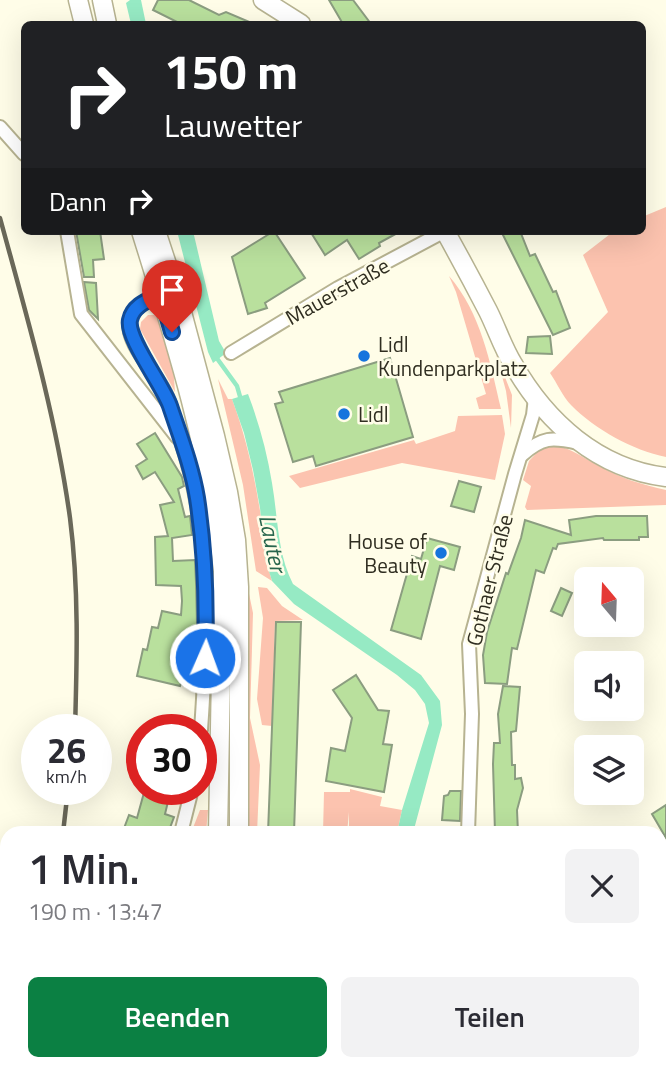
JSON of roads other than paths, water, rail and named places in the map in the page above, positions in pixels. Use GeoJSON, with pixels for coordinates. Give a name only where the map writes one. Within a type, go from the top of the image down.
{"type":"FeatureCollection","features":[{"type":"Feature","properties":{"kind":"main road"},"geometry":{"type":"LineString","coordinates":[[78,0],[83,21]]}},
{"type":"Feature","properties":{"kind":"main road"},"geometry":{"type":"LineString","coordinates":[[102,0],[106,21]]}},
{"type":"Feature","properties":{"kind":"main road"},"geometry":{"type":"LineString","coordinates":[[263,0],[296,21]]}},
{"type":"Feature","properties":{"kind":"main road"},"geometry":{"type":"LineString","coordinates":[[142,235],[161,294],[214,496],[223,571],[218,826]]}},
{"type":"Feature","properties":{"kind":"main road"},"geometry":{"type":"LineString","coordinates":[[157,235],[179,301],[215,436],[236,540],[239,587],[240,826]]}},
{"type":"Feature","properties":{"kind":"main road"},"geometry":{"type":"LineString","coordinates":[[447,235],[512,362],[535,398],[566,433],[631,469],[666,477]]}},
{"type":"Feature","properties":{"kind":"street"},"geometry":{"type":"LineString","coordinates":[[0,127],[21,151]]}},
{"type":"Feature","properties":{"kind":"street"},"geometry":{"type":"LineString","coordinates":[[68,235],[81,314],[182,443]]}},
{"type":"Feature","properties":{"kind":"street","name":"Mauerstraße"},"geometry":{"type":"LineString","coordinates":[[231,353],[338,288],[437,235]]}},
{"type":"Feature","properties":{"kind":"street"},"geometry":{"type":"LineString","coordinates":[[161,294],[135,309],[130,321],[130,333],[165,393],[196,496],[207,609],[202,714]]}},
{"type":"Feature","properties":{"kind":"street","name":"Gothaer Straße"},"geometry":{"type":"LineString","coordinates":[[468,826],[471,714],[469,644],[533,415],[535,398]]}},
{"type":"Feature","properties":{"kind":"street"},"geometry":{"type":"LineString","coordinates":[[522,455],[535,443],[545,439],[583,444]]}},
{"type":"Feature","properties":{"kind":"street"},"geometry":{"type":"LineString","coordinates":[[183,826],[188,805]]}},
{"type":"Feature","properties":{"kind":"water"},"geometry":{"type":"Polygon","coordinates":[[[130,0],[141,0],[145,21],[130,21],[126,3],[130,0]]]}},
{"type":"Feature","properties":{"kind":"water"},"geometry":{"type":"Polygon","coordinates":[[[178,235],[194,235],[219,341],[226,353],[213,363],[178,235]]]}},
{"type":"Feature","properties":{"kind":"water"},"geometry":{"type":"Polygon","coordinates":[[[248,394],[259,427],[272,483],[281,547],[293,584],[421,675],[440,701],[442,725],[415,826],[399,826],[429,723],[425,704],[415,690],[397,675],[294,604],[272,581],[265,558],[253,470],[232,399],[248,394]]]}},
{"type":"Feature","properties":{"kind":"waterway","name":"Lauter"},"geometry":{"type":"LineString","coordinates":[[216,357],[237,386],[241,400]]}},
{"type":"Feature","properties":{"kind":"railway"},"geometry":{"type":"LineString","coordinates":[[0,218],[49,404],[70,518],[76,597],[75,714]]}},
{"type":"Feature","properties":{"kind":"railway"},"geometry":{"type":"LineString","coordinates":[[64,826],[66,805]]}},
{"type":"Feature","properties":{"kind":"place","name":"Lidl Kundenparkplatz"},"geometry":{"type":"Point","coordinates":[364,356]}},
{"type":"Feature","properties":{"kind":"place","name":"Lidl"},"geometry":{"type":"Point","coordinates":[344,414]}},
{"type":"Feature","properties":{"kind":"place","name":"House of Beauty"},"geometry":{"type":"Point","coordinates":[441,553]}}]}
